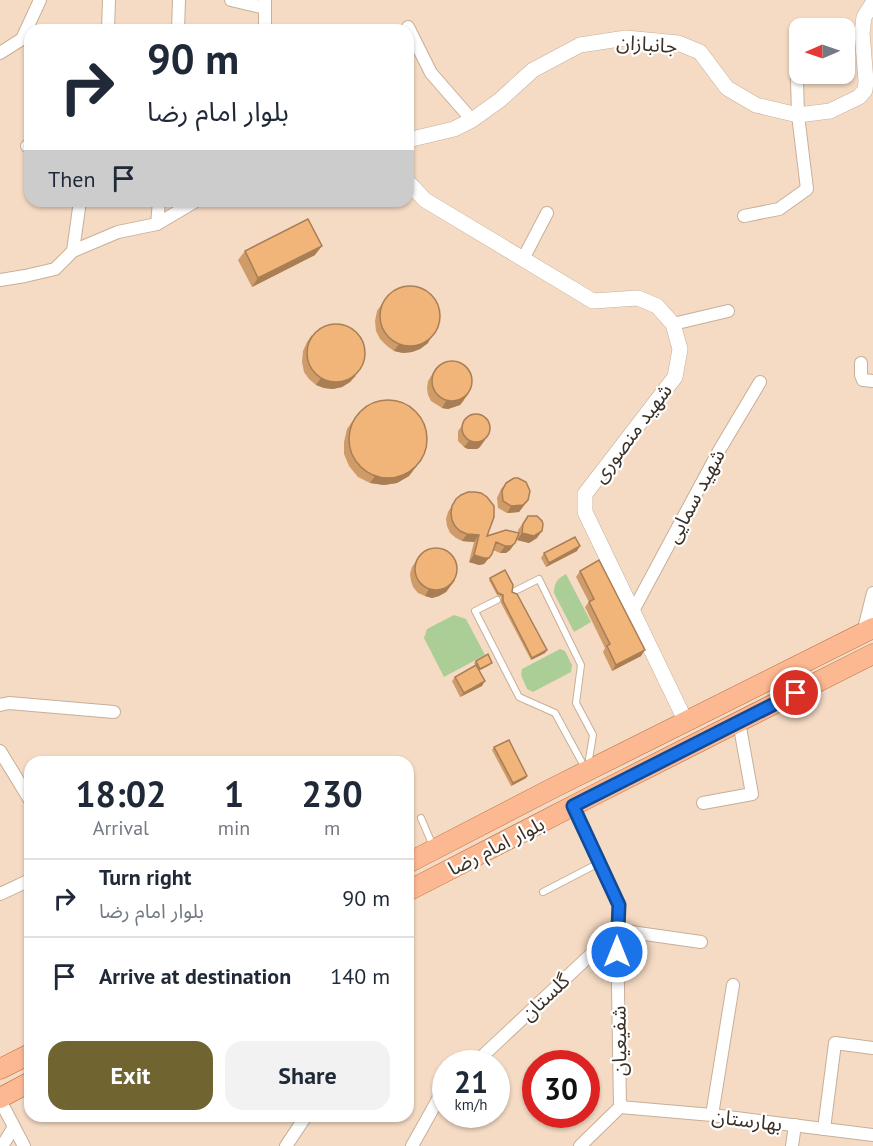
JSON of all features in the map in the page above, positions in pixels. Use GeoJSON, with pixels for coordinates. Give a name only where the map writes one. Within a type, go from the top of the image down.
{"type":"FeatureCollection","features":[{"type":"Feature","properties":{"kind":"main road","name":"بلوار امام رضا"},"geometry":{"type":"LineString","coordinates":[[414,860],[868,630]]}},
{"type":"Feature","properties":{"kind":"main road","name":"بلوار امام رضا"},"geometry":{"type":"LineString","coordinates":[[414,888],[873,654]]}},
{"type":"Feature","properties":{"kind":"main road"},"geometry":{"type":"LineString","coordinates":[[586,772],[598,793]]}},
{"type":"Feature","properties":{"kind":"main road"},"geometry":{"type":"LineString","coordinates":[[434,849],[446,871]]}},
{"type":"Feature","properties":{"kind":"main road"},"geometry":{"type":"LineString","coordinates":[[0,1069],[24,1057]]}},
{"type":"Feature","properties":{"kind":"main road"},"geometry":{"type":"LineString","coordinates":[[0,1099],[24,1085]]}},
{"type":"Feature","properties":{"kind":"street"},"geometry":{"type":"LineString","coordinates":[[32,24],[40,0]]}},
{"type":"Feature","properties":{"kind":"street"},"geometry":{"type":"LineString","coordinates":[[108,24],[109,0]]}},
{"type":"Feature","properties":{"kind":"street"},"geometry":{"type":"LineString","coordinates":[[178,24],[179,0]]}},
{"type":"Feature","properties":{"kind":"street"},"geometry":{"type":"LineString","coordinates":[[231,0],[265,4],[264,24]]}},
{"type":"Feature","properties":{"kind":"street","name":"جانبازان"},"geometry":{"type":"LineString","coordinates":[[414,139],[454,129],[472,120],[500,100],[533,70],[580,45],[626,38],[678,43],[700,52],[727,88],[756,105],[798,115],[830,111],[869,90],[866,81],[862,33],[864,17],[873,3]]}},
{"type":"Feature","properties":{"kind":"street"},"geometry":{"type":"LineString","coordinates":[[414,39],[431,72],[472,120]]}},
{"type":"Feature","properties":{"kind":"street"},"geometry":{"type":"LineString","coordinates":[[0,53],[24,42]]}},
{"type":"Feature","properties":{"kind":"street"},"geometry":{"type":"LineString","coordinates":[[744,216],[779,209],[807,189],[798,115],[797,84]]}},
{"type":"Feature","properties":{"kind":"street"},"geometry":{"type":"LineString","coordinates":[[414,188],[425,200],[593,301],[638,298],[657,306],[674,324],[728,311]]}},
{"type":"Feature","properties":{"kind":"street"},"geometry":{"type":"LineString","coordinates":[[73,251],[79,207]]}},
{"type":"Feature","properties":{"kind":"street"},"geometry":{"type":"LineString","coordinates":[[157,224],[158,207]]}},
{"type":"Feature","properties":{"kind":"street"},"geometry":{"type":"LineString","coordinates":[[0,280],[55,268],[73,251],[118,231],[157,224],[186,207]]}},
{"type":"Feature","properties":{"kind":"street"},"geometry":{"type":"LineString","coordinates":[[523,259],[547,213]]}},
{"type":"Feature","properties":{"kind":"street","name":"شهید منصوری"},"geometry":{"type":"LineString","coordinates":[[674,324],[681,349],[675,376],[585,494],[585,512],[686,722]]}},
{"type":"Feature","properties":{"kind":"street"},"geometry":{"type":"LineString","coordinates":[[861,363],[863,380],[873,381]]}},
{"type":"Feature","properties":{"kind":"street","name":"شهید سمایی"},"geometry":{"type":"LineString","coordinates":[[633,611],[720,449],[760,382]]}},
{"type":"Feature","properties":{"kind":"street"},"geometry":{"type":"LineString","coordinates":[[868,630],[873,593]]}},
{"type":"Feature","properties":{"kind":"street"},"geometry":{"type":"LineString","coordinates":[[0,705],[9,703],[114,712]]}},
{"type":"Feature","properties":{"kind":"street"},"geometry":{"type":"LineString","coordinates":[[703,803],[752,794],[739,722]]}},
{"type":"Feature","properties":{"kind":"street"},"geometry":{"type":"LineString","coordinates":[[0,751],[24,790]]}},
{"type":"Feature","properties":{"kind":"street","name":"شفیعیان"},"geometry":{"type":"LineString","coordinates":[[573,806],[619,905],[617,930],[620,1107]]}},
{"type":"Feature","properties":{"kind":"street"},"geometry":{"type":"LineString","coordinates":[[0,894],[24,883]]}},
{"type":"Feature","properties":{"kind":"street"},"geometry":{"type":"LineString","coordinates":[[617,930],[701,942]]}},
{"type":"Feature","properties":{"kind":"street","name":"گلستان"},"geometry":{"type":"LineString","coordinates":[[489,1050],[617,930]]}},
{"type":"Feature","properties":{"kind":"street"},"geometry":{"type":"LineString","coordinates":[[712,1115],[733,985]]}},
{"type":"Feature","properties":{"kind":"street"},"geometry":{"type":"LineString","coordinates":[[824,1129],[835,1043],[873,1048]]}},
{"type":"Feature","properties":{"kind":"street"},"geometry":{"type":"LineString","coordinates":[[0,1099],[24,1146]]}},
{"type":"Feature","properties":{"kind":"street"},"geometry":{"type":"LineString","coordinates":[[580,1146],[620,1107]]}},
{"type":"Feature","properties":{"kind":"street","name":"بهارستان"},"geometry":{"type":"LineString","coordinates":[[620,1107],[712,1115],[873,1135]]}},
{"type":"Feature","properties":{"kind":"street"},"geometry":{"type":"LineString","coordinates":[[412,1146],[432,1110]]}},
{"type":"Feature","properties":{"kind":"street"},"geometry":{"type":"LineString","coordinates":[[286,1146],[302,1122]]}},
{"type":"Feature","properties":{"kind":"street"},"geometry":{"type":"LineString","coordinates":[[792,1146],[795,1125]]}},
{"type":"Feature","properties":{"kind":"street"},"geometry":{"type":"LineString","coordinates":[[2,1146],[14,1127]]}},
{"type":"Feature","properties":{"kind":"lane"},"geometry":{"type":"LineString","coordinates":[[515,591],[538,579],[581,665],[576,703],[593,735],[586,772]]}},
{"type":"Feature","properties":{"kind":"lane"},"geometry":{"type":"LineString","coordinates":[[497,600],[475,611],[519,697],[555,713],[586,772]]}},
{"type":"Feature","properties":{"kind":"lane"},"geometry":{"type":"LineString","coordinates":[[421,818],[434,849]]}},
{"type":"Feature","properties":{"kind":"lane"},"geometry":{"type":"LineString","coordinates":[[543,892],[600,862]]}},
{"type":"Feature","properties":{"kind":"green space"},"geometry":{"type":"Polygon","coordinates":[[[566,574],[591,622],[574,632],[554,593],[557,582],[566,574]]]}},
{"type":"Feature","properties":{"kind":"green space"},"geometry":{"type":"Polygon","coordinates":[[[454,615],[466,619],[485,655],[444,677],[424,638],[427,629],[454,615]]]}},
{"type":"Feature","properties":{"kind":"green space"},"geometry":{"type":"Polygon","coordinates":[[[560,649],[565,651],[572,665],[571,672],[533,692],[527,689],[521,675],[522,669],[560,649]]]}},
{"type":"Feature","properties":{"kind":"building"},"geometry":{"type":"Polygon","coordinates":[[[308,219],[322,246],[258,278],[245,251],[308,219]]]}},
{"type":"Feature","properties":{"kind":"building"},"geometry":{"type":"Polygon","coordinates":[[[410,286],[427,291],[435,299],[440,316],[435,333],[427,341],[410,346],[393,341],[385,333],[380,316],[385,299],[393,291],[410,286]]]}},
{"type":"Feature","properties":{"kind":"building"},"geometry":{"type":"Polygon","coordinates":[[[330,324],[342,324],[357,332],[365,347],[365,359],[357,374],[342,382],[330,382],[315,374],[307,359],[307,347],[315,332],[330,324]]]}},
{"type":"Feature","properties":{"kind":"building"},"geometry":{"type":"Polygon","coordinates":[[[452,361],[460,362],[466,367],[471,373],[471,389],[466,395],[460,400],[452,401],[444,400],[438,395],[433,389],[432,381],[433,373],[438,367],[444,362],[452,361]]]}},
{"type":"Feature","properties":{"kind":"building"},"geometry":{"type":"Polygon","coordinates":[[[380,400],[396,400],[410,406],[421,417],[427,431],[427,447],[421,461],[410,472],[396,478],[380,478],[366,472],[355,461],[349,447],[349,431],[355,417],[366,406],[380,400]]]}},
{"type":"Feature","properties":{"kind":"building"},"geometry":{"type":"Polygon","coordinates":[[[476,414],[486,418],[490,428],[486,438],[476,442],[466,438],[462,428],[466,418],[476,414]]]}},
{"type":"Feature","properties":{"kind":"building"},"geometry":{"type":"Polygon","coordinates":[[[514,478],[526,482],[530,491],[528,500],[523,505],[511,506],[503,501],[502,491],[506,483],[514,478]]]}},
{"type":"Feature","properties":{"kind":"building"},"geometry":{"type":"Polygon","coordinates":[[[468,492],[481,493],[494,506],[494,517],[487,536],[506,530],[519,533],[515,543],[505,546],[496,542],[489,558],[474,555],[479,535],[460,531],[452,520],[451,513],[456,499],[468,492]]]}},
{"type":"Feature","properties":{"kind":"building"},"geometry":{"type":"Polygon","coordinates":[[[528,516],[537,516],[543,524],[542,531],[534,536],[522,533],[523,524],[528,516]]]}},
{"type":"Feature","properties":{"kind":"building"},"geometry":{"type":"Polygon","coordinates":[[[575,537],[580,546],[549,563],[544,553],[575,537]]]}},
{"type":"Feature","properties":{"kind":"building"},"geometry":{"type":"Polygon","coordinates":[[[436,548],[444,549],[451,554],[456,561],[456,577],[451,584],[444,589],[436,590],[428,589],[421,584],[416,577],[415,569],[416,561],[421,554],[428,549],[436,548]]]}},
{"type":"Feature","properties":{"kind":"building"},"geometry":{"type":"Polygon","coordinates":[[[599,560],[645,650],[616,665],[607,646],[610,644],[589,602],[594,599],[580,571],[599,560]]]}},
{"type":"Feature","properties":{"kind":"building"},"geometry":{"type":"Polygon","coordinates":[[[505,570],[513,585],[512,592],[517,594],[547,650],[532,658],[503,601],[503,595],[498,593],[490,578],[505,570]]]}},
{"type":"Feature","properties":{"kind":"building"},"geometry":{"type":"Polygon","coordinates":[[[488,654],[492,663],[480,669],[476,661],[488,654]]]}},
{"type":"Feature","properties":{"kind":"building"},"geometry":{"type":"Polygon","coordinates":[[[476,665],[485,681],[464,693],[455,677],[476,665]]]}},
{"type":"Feature","properties":{"kind":"building"},"geometry":{"type":"Polygon","coordinates":[[[509,740],[527,776],[513,783],[494,747],[509,740]]]}},
{"type":"Feature","properties":{"kind":"route"},"geometry":{"type":"LineString","coordinates":[[617,952],[619,905],[573,806],[796,693]]}}]}
